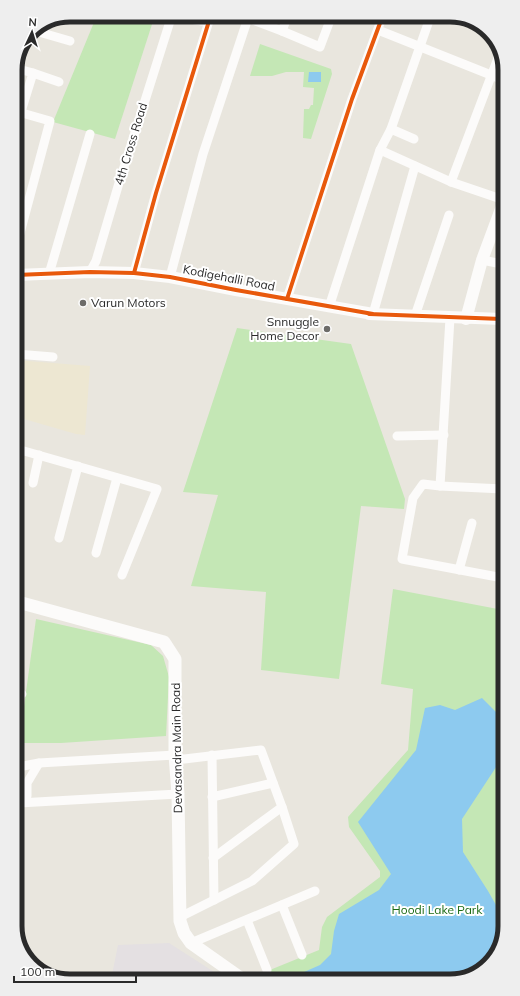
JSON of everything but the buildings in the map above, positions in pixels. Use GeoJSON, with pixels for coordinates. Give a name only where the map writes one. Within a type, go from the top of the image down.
{"type":"FeatureCollection","features":[{"type":"Feature","properties":{"kind":"main road","name":"Devasandra Main Road"},"geometry":{"type":"LineString","coordinates":[[22,603],[164,642],[175,659],[180,917],[184,933],[192,943],[235,974]]}},
{"type":"Feature","properties":{"kind":"street","name":"4th Cross Road"},"geometry":{"type":"LineString","coordinates":[[90,272],[96,261],[170,22]]}},
{"type":"Feature","properties":{"kind":"street"},"geometry":{"type":"LineString","coordinates":[[134,273],[156,193],[209,22]]}},
{"type":"Feature","properties":{"kind":"street"},"geometry":{"type":"LineString","coordinates":[[170,277],[203,154],[244,22]]}},
{"type":"Feature","properties":{"kind":"street"},"geometry":{"type":"LineString","coordinates":[[260,22],[320,47],[329,22]]}},
{"type":"Feature","properties":{"kind":"street"},"geometry":{"type":"LineString","coordinates":[[282,31],[285,22]]}},
{"type":"Feature","properties":{"kind":"street"},"geometry":{"type":"LineString","coordinates":[[287,299],[352,99],[381,22]]}},
{"type":"Feature","properties":{"kind":"street"},"geometry":{"type":"LineString","coordinates":[[330,307],[380,150],[390,129],[429,22]]}},
{"type":"Feature","properties":{"kind":"street"},"geometry":{"type":"LineString","coordinates":[[378,30],[498,77]]}},
{"type":"Feature","properties":{"kind":"street"},"geometry":{"type":"LineString","coordinates":[[40,32],[70,41]]}},
{"type":"Feature","properties":{"kind":"street"},"geometry":{"type":"LineString","coordinates":[[451,182],[497,60]]}},
{"type":"Feature","properties":{"kind":"street"},"geometry":{"type":"LineString","coordinates":[[22,70],[59,82]]}},
{"type":"Feature","properties":{"kind":"street"},"geometry":{"type":"LineString","coordinates":[[22,226],[50,121],[22,113],[33,73]]}},
{"type":"Feature","properties":{"kind":"street"},"geometry":{"type":"LineString","coordinates":[[390,129],[414,139]]}},
{"type":"Feature","properties":{"kind":"street"},"geometry":{"type":"LineString","coordinates":[[49,274],[90,134]]}},
{"type":"Feature","properties":{"kind":"street"},"geometry":{"type":"LineString","coordinates":[[380,150],[451,182],[498,198]]}},
{"type":"Feature","properties":{"kind":"street"},"geometry":{"type":"LineString","coordinates":[[373,314],[415,166]]}},
{"type":"Feature","properties":{"kind":"street"},"geometry":{"type":"LineString","coordinates":[[415,316],[448,215]]}},
{"type":"Feature","properties":{"kind":"street"},"geometry":{"type":"LineString","coordinates":[[466,319],[482,260],[498,217]]}},
{"type":"Feature","properties":{"kind":"street"},"geometry":{"type":"LineString","coordinates":[[482,260],[498,263]]}},
{"type":"Feature","properties":{"kind":"street","name":"Kodigehalli Road"},"geometry":{"type":"LineString","coordinates":[[22,275],[90,272],[134,273],[170,277],[373,314]]}},
{"type":"Feature","properties":{"kind":"street","name":"Kodigehalli Road"},"geometry":{"type":"LineString","coordinates":[[373,314],[369,314],[466,319],[498,319]]}},
{"type":"Feature","properties":{"kind":"street"},"geometry":{"type":"LineString","coordinates":[[440,486],[450,318]]}},
{"type":"Feature","properties":{"kind":"street"},"geometry":{"type":"LineString","coordinates":[[22,354],[53,357]]}},
{"type":"Feature","properties":{"kind":"street"},"geometry":{"type":"LineString","coordinates":[[397,436],[444,435]]}},
{"type":"Feature","properties":{"kind":"street"},"geometry":{"type":"LineString","coordinates":[[22,451],[158,489],[122,575]]}},
{"type":"Feature","properties":{"kind":"street"},"geometry":{"type":"LineString","coordinates":[[32,483],[39,456]]}},
{"type":"Feature","properties":{"kind":"street"},"geometry":{"type":"LineString","coordinates":[[59,538],[78,466]]}},
{"type":"Feature","properties":{"kind":"street"},"geometry":{"type":"LineString","coordinates":[[96,553],[117,478]]}},
{"type":"Feature","properties":{"kind":"street"},"geometry":{"type":"LineString","coordinates":[[498,490],[423,484],[413,498],[402,559],[498,577]]}},
{"type":"Feature","properties":{"kind":"street"},"geometry":{"type":"LineString","coordinates":[[460,570],[472,523]]}},
{"type":"Feature","properties":{"kind":"street"},"geometry":{"type":"LineString","coordinates":[[22,766],[212,756],[260,750],[282,807],[294,844],[252,881],[180,917]]}},
{"type":"Feature","properties":{"kind":"street"},"geometry":{"type":"LineString","coordinates":[[212,756],[214,900]]}},
{"type":"Feature","properties":{"kind":"street"},"geometry":{"type":"LineString","coordinates":[[27,796],[27,783],[39,764]]}},
{"type":"Feature","properties":{"kind":"street"},"geometry":{"type":"LineString","coordinates":[[212,797],[273,783]]}},
{"type":"Feature","properties":{"kind":"street"},"geometry":{"type":"LineString","coordinates":[[22,803],[178,794]]}},
{"type":"Feature","properties":{"kind":"street"},"geometry":{"type":"LineString","coordinates":[[213,858],[282,807]]}},
{"type":"Feature","properties":{"kind":"street"},"geometry":{"type":"LineString","coordinates":[[192,943],[315,891]]}},
{"type":"Feature","properties":{"kind":"street"},"geometry":{"type":"LineString","coordinates":[[282,905],[302,955]]}},
{"type":"Feature","properties":{"kind":"street"},"geometry":{"type":"LineString","coordinates":[[247,920],[267,970]]}},
{"type":"Feature","properties":{"kind":"shaded area"},"geometry":{"type":"Polygon","coordinates":[[[22,360],[90,366],[85,435],[76,434],[22,418],[22,360]]]}},
{"type":"Feature","properties":{"kind":"shaded area"},"geometry":{"type":"Polygon","coordinates":[[[169,943],[217,974],[112,974],[118,945],[169,943]]]}},
{"type":"Feature","properties":{"kind":"green space"},"geometry":{"type":"Polygon","coordinates":[[[94,22],[153,22],[115,139],[53,122],[94,22]]]}},
{"type":"Feature","properties":{"kind":"green space"},"geometry":{"type":"Polygon","coordinates":[[[260,44],[331,69],[332,74],[311,139],[303,138],[304,109],[309,109],[311,105],[313,105],[314,88],[303,87],[304,72],[286,72],[272,76],[250,76],[260,44]]]}},
{"type":"Feature","properties":{"kind":"green space"},"geometry":{"type":"Polygon","coordinates":[[[237,328],[351,344],[405,499],[404,509],[361,506],[339,679],[261,670],[266,592],[191,586],[218,495],[183,492],[237,328]]]}},
{"type":"Feature","properties":{"kind":"green space","name":"Hoodi Lake Park"},"geometry":{"type":"Polygon","coordinates":[[[393,589],[498,609],[498,926],[497,936],[493,947],[486,958],[474,968],[460,973],[260,974],[319,950],[322,927],[327,917],[380,877],[380,871],[349,827],[348,817],[408,750],[413,689],[381,684],[393,589]]]}},
{"type":"Feature","properties":{"kind":"green space"},"geometry":{"type":"Polygon","coordinates":[[[36,619],[151,645],[163,656],[169,677],[166,736],[61,743],[22,743],[22,721],[36,619]]]}},
{"type":"Feature","properties":{"kind":"water"},"geometry":{"type":"Polygon","coordinates":[[[309,72],[321,72],[321,82],[308,82],[309,72]]]}},
{"type":"Feature","properties":{"kind":"water","name":"Hoodi Lake Park"},"geometry":{"type":"Polygon","coordinates":[[[482,698],[498,714],[498,764],[462,819],[463,852],[498,909],[497,936],[490,953],[474,968],[460,973],[300,974],[320,965],[331,954],[334,931],[339,914],[379,890],[391,874],[358,822],[416,750],[425,708],[440,705],[455,710],[482,698]]]}},
{"type":"Feature","properties":{"kind":"cycle path"},"geometry":{"type":"LineString","coordinates":[[134,273],[156,193],[209,22]]}},
{"type":"Feature","properties":{"kind":"cycle path"},"geometry":{"type":"LineString","coordinates":[[287,299],[352,99],[380,22]]}},
{"type":"Feature","properties":{"kind":"cycle path"},"geometry":{"type":"LineString","coordinates":[[22,275],[90,272],[134,273],[170,277],[373,314],[369,314],[498,319]]}},
{"type":"Feature","properties":{"kind":"place","name":"Varun Motors"},"geometry":{"type":"Point","coordinates":[83,303]}},
{"type":"Feature","properties":{"kind":"place","name":"Snnuggle Home Decor"},"geometry":{"type":"Point","coordinates":[327,329]}}]}
